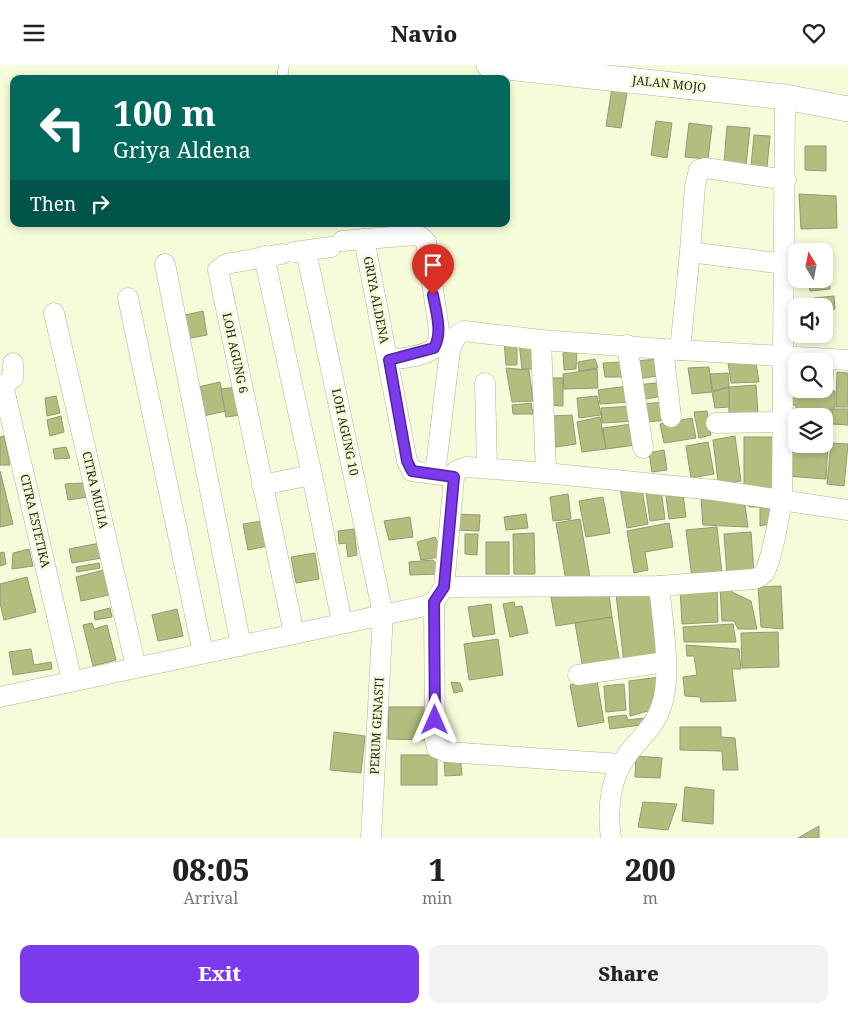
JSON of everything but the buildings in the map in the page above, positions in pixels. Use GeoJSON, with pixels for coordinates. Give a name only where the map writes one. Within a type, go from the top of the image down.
{"type":"FeatureCollection","features":[{"type":"Feature","properties":{"kind":"street","name":"JALAN MOJO"},"geometry":{"type":"LineString","coordinates":[[489,65],[785,97],[848,109]]}},
{"type":"Feature","properties":{"kind":"street"},"geometry":{"type":"LineString","coordinates":[[0,697],[425,606],[439,595],[659,586],[759,577],[764,573],[772,547],[782,501],[786,180],[785,97]]}},
{"type":"Feature","properties":{"kind":"street"},"geometry":{"type":"LineString","coordinates":[[671,417],[671,349],[690,252],[695,186],[699,170],[705,168],[786,180]]}},
{"type":"Feature","properties":{"kind":"street","name":"GRIYA ALDENA"},"geometry":{"type":"LineString","coordinates":[[286,253],[364,239],[415,235],[421,237],[426,242],[439,341],[434,348],[425,352],[389,360]]}},
{"type":"Feature","properties":{"kind":"street","name":"GRIYA ALDENA"},"geometry":{"type":"LineString","coordinates":[[364,239],[389,360],[407,461],[412,471],[424,474],[445,475]]}},
{"type":"Feature","properties":{"kind":"street"},"geometry":{"type":"LineString","coordinates":[[690,252],[785,265]]}},
{"type":"Feature","properties":{"kind":"street"},"geometry":{"type":"LineString","coordinates":[[286,253],[312,475],[340,613]]}},
{"type":"Feature","properties":{"kind":"street","name":"LOH AGUNG 6"},"geometry":{"type":"LineString","coordinates":[[286,253],[226,264],[218,270],[294,634]]}},
{"type":"Feature","properties":{"kind":"street","name":"LOH AGUNG 10"},"geometry":{"type":"LineString","coordinates":[[286,253],[384,614]]}},
{"type":"Feature","properties":{"kind":"street"},"geometry":{"type":"LineString","coordinates":[[165,264],[241,646]]}},
{"type":"Feature","properties":{"kind":"street"},"geometry":{"type":"LineString","coordinates":[[128,298],[203,653]]}},
{"type":"Feature","properties":{"kind":"street","name":"CITRA MULIA"},"geometry":{"type":"LineString","coordinates":[[54,313],[136,667]]}},
{"type":"Feature","properties":{"kind":"street"},"geometry":{"type":"LineString","coordinates":[[621,765],[448,752],[437,748],[435,740],[439,595],[450,350],[457,335],[470,331],[542,340],[848,360]]}},
{"type":"Feature","properties":{"kind":"street"},"geometry":{"type":"LineString","coordinates":[[542,340],[546,473]]}},
{"type":"Feature","properties":{"kind":"street"},"geometry":{"type":"LineString","coordinates":[[627,345],[643,448]]}},
{"type":"Feature","properties":{"kind":"street","name":"CITRA ESTETIKA"},"geometry":{"type":"LineString","coordinates":[[13,363],[13,378],[5,385],[4,389],[72,681]]}},
{"type":"Feature","properties":{"kind":"street"},"geometry":{"type":"LineString","coordinates":[[485,383],[486,468]]}},
{"type":"Feature","properties":{"kind":"street"},"geometry":{"type":"LineString","coordinates":[[716,423],[782,422]]}},
{"type":"Feature","properties":{"kind":"street"},"geometry":{"type":"LineString","coordinates":[[445,475],[466,467],[546,473],[714,490],[848,510]]}},
{"type":"Feature","properties":{"kind":"street"},"geometry":{"type":"LineString","coordinates":[[262,485],[312,475]]}},
{"type":"Feature","properties":{"kind":"street"},"geometry":{"type":"LineString","coordinates":[[611,838],[608,816],[609,798],[614,780],[621,765],[634,746],[648,731],[663,703],[666,663],[659,586]]}},
{"type":"Feature","properties":{"kind":"street","name":"PERUM GENASTI"},"geometry":{"type":"LineString","coordinates":[[371,838],[384,614]]}},
{"type":"Feature","properties":{"kind":"street"},"geometry":{"type":"LineString","coordinates":[[578,675],[666,663]]}},
{"type":"Feature","properties":{"kind":"route"},"geometry":{"type":"LineString","coordinates":[[433,295],[439,329],[439,341],[434,348],[425,352],[389,360],[407,461],[412,471],[454,477],[444,587],[434,602],[435,720]]}}]}
